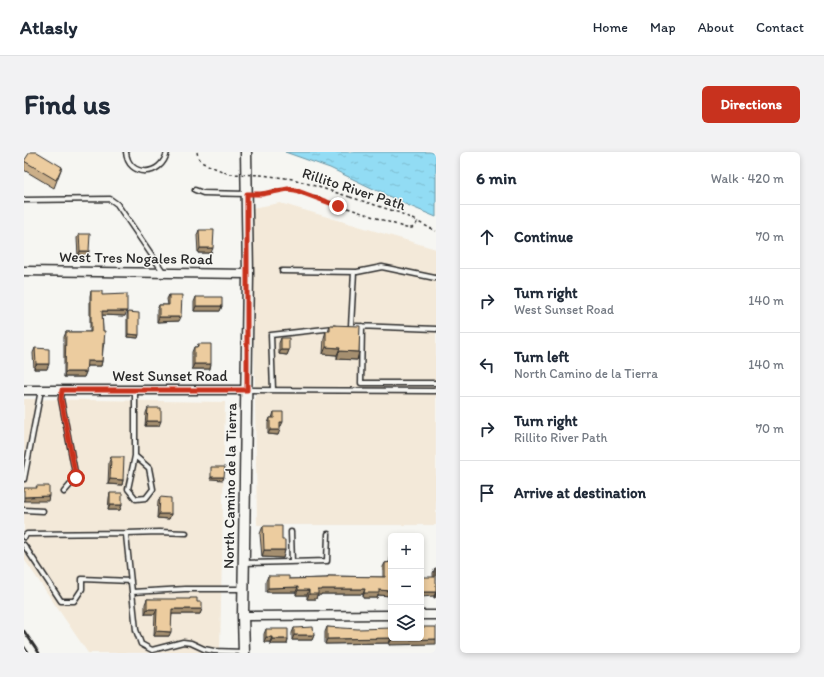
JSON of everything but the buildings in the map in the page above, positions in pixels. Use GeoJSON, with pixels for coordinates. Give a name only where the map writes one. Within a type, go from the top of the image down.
{"type":"FeatureCollection","features":[{"type":"Feature","properties":{"kind":"street","name":"North Camino de la Tierra"},"geometry":{"type":"LineString","coordinates":[[244,652],[243,590],[248,274],[246,152]]}},
{"type":"Feature","properties":{"kind":"street","name":"West Tres Nogales Road"},"geometry":{"type":"LineString","coordinates":[[24,271],[248,274]]}},
{"type":"Feature","properties":{"kind":"street","name":"West Sunset Road"},"geometry":{"type":"LineString","coordinates":[[24,390],[247,390]]}},
{"type":"Feature","properties":{"kind":"street"},"geometry":{"type":"LineString","coordinates":[[243,616],[388,615]]}},
{"type":"Feature","properties":{"kind":"street"},"geometry":{"type":"LineString","coordinates":[[424,615],[436,615]]}},
{"type":"Feature","properties":{"kind":"lane"},"geometry":{"type":"LineString","coordinates":[[126,152],[128,161],[132,166],[138,170],[151,171],[162,164],[167,152]]}},
{"type":"Feature","properties":{"kind":"lane"},"geometry":{"type":"LineString","coordinates":[[195,190],[203,193],[247,194]]}},
{"type":"Feature","properties":{"kind":"lane"},"geometry":{"type":"LineString","coordinates":[[24,200],[110,199],[116,204],[164,273]]}},
{"type":"Feature","properties":{"kind":"lane"},"geometry":{"type":"LineString","coordinates":[[282,271],[354,272],[382,267],[436,278]]}},
{"type":"Feature","properties":{"kind":"lane"},"geometry":{"type":"LineString","coordinates":[[351,326],[354,272]]}},
{"type":"Feature","properties":{"kind":"lane"},"geometry":{"type":"LineString","coordinates":[[362,326],[361,383],[436,383]]}},
{"type":"Feature","properties":{"kind":"lane"},"geometry":{"type":"LineString","coordinates":[[344,327],[362,326],[436,330]]}},
{"type":"Feature","properties":{"kind":"lane"},"geometry":{"type":"LineString","coordinates":[[273,390],[271,335],[336,328]]}},
{"type":"Feature","properties":{"kind":"lane"},"geometry":{"type":"LineString","coordinates":[[24,480],[41,390]]}},
{"type":"Feature","properties":{"kind":"lane"},"geometry":{"type":"LineString","coordinates":[[62,390],[61,399],[76,478],[64,492]]}},
{"type":"Feature","properties":{"kind":"lane"},"geometry":{"type":"LineString","coordinates":[[135,390],[135,456],[128,489],[136,499],[146,498],[154,488],[149,468],[135,456]]}},
{"type":"Feature","properties":{"kind":"lane","name":"West Sunset Road"},"geometry":{"type":"LineString","coordinates":[[247,390],[436,391]]}},
{"type":"Feature","properties":{"kind":"lane"},"geometry":{"type":"LineString","coordinates":[[24,510],[43,510]]}},
{"type":"Feature","properties":{"kind":"lane"},"geometry":{"type":"LineString","coordinates":[[24,537],[27,534],[152,532],[186,533]]}},
{"type":"Feature","properties":{"kind":"lane"},"geometry":{"type":"LineString","coordinates":[[291,532],[292,562]]}},
{"type":"Feature","properties":{"kind":"lane"},"geometry":{"type":"LineString","coordinates":[[127,533],[136,630],[141,644],[152,650],[160,651],[183,642],[191,643],[204,649],[214,651],[244,652]]}},
{"type":"Feature","properties":{"kind":"lane"},"geometry":{"type":"LineString","coordinates":[[244,563],[327,561],[328,534]]}},
{"type":"Feature","properties":{"kind":"lane"},"geometry":{"type":"LineString","coordinates":[[24,545],[61,601],[74,601],[82,589],[82,579],[131,582]]}},
{"type":"Feature","properties":{"kind":"lane"},"geometry":{"type":"LineString","coordinates":[[132,592],[186,589],[243,590]]}},
{"type":"Feature","properties":{"kind":"path","name":"Rillito River Path"},"geometry":{"type":"LineString","coordinates":[[197,152],[198,157],[203,163],[229,174],[261,175],[293,179],[400,213],[436,231]]}},
{"type":"Feature","properties":{"kind":"path","name":"Rillito River Path"},"geometry":{"type":"LineString","coordinates":[[247,194],[262,194],[288,189],[295,190],[406,228],[412,228],[418,222]]}},
{"type":"Feature","properties":{"kind":"shaded area"},"geometry":{"type":"Polygon","coordinates":[[[280,203],[436,249],[436,525],[257,525],[252,208],[280,203]]]}},
{"type":"Feature","properties":{"kind":"shaded area"},"geometry":{"type":"Polygon","coordinates":[[[24,399],[225,402],[220,653],[88,653],[24,559],[24,399]]]}},
{"type":"Feature","properties":{"kind":"water"},"geometry":{"type":"Polygon","coordinates":[[[285,152],[436,152],[436,217],[405,204],[330,168],[285,152]]]}},
{"type":"Feature","properties":{"kind":"railway"},"geometry":{"type":"LineString","coordinates":[[24,631],[39,653]]}},
{"type":"Feature","properties":{"kind":"railway"},"geometry":{"type":"LineString","coordinates":[[24,647],[28,653]]}},
{"type":"Feature","properties":{"kind":"route"},"geometry":{"type":"LineString","coordinates":[[76,478],[61,399],[62,390],[247,390],[247,194],[262,194],[288,189],[295,190],[338,206]]}}]}
